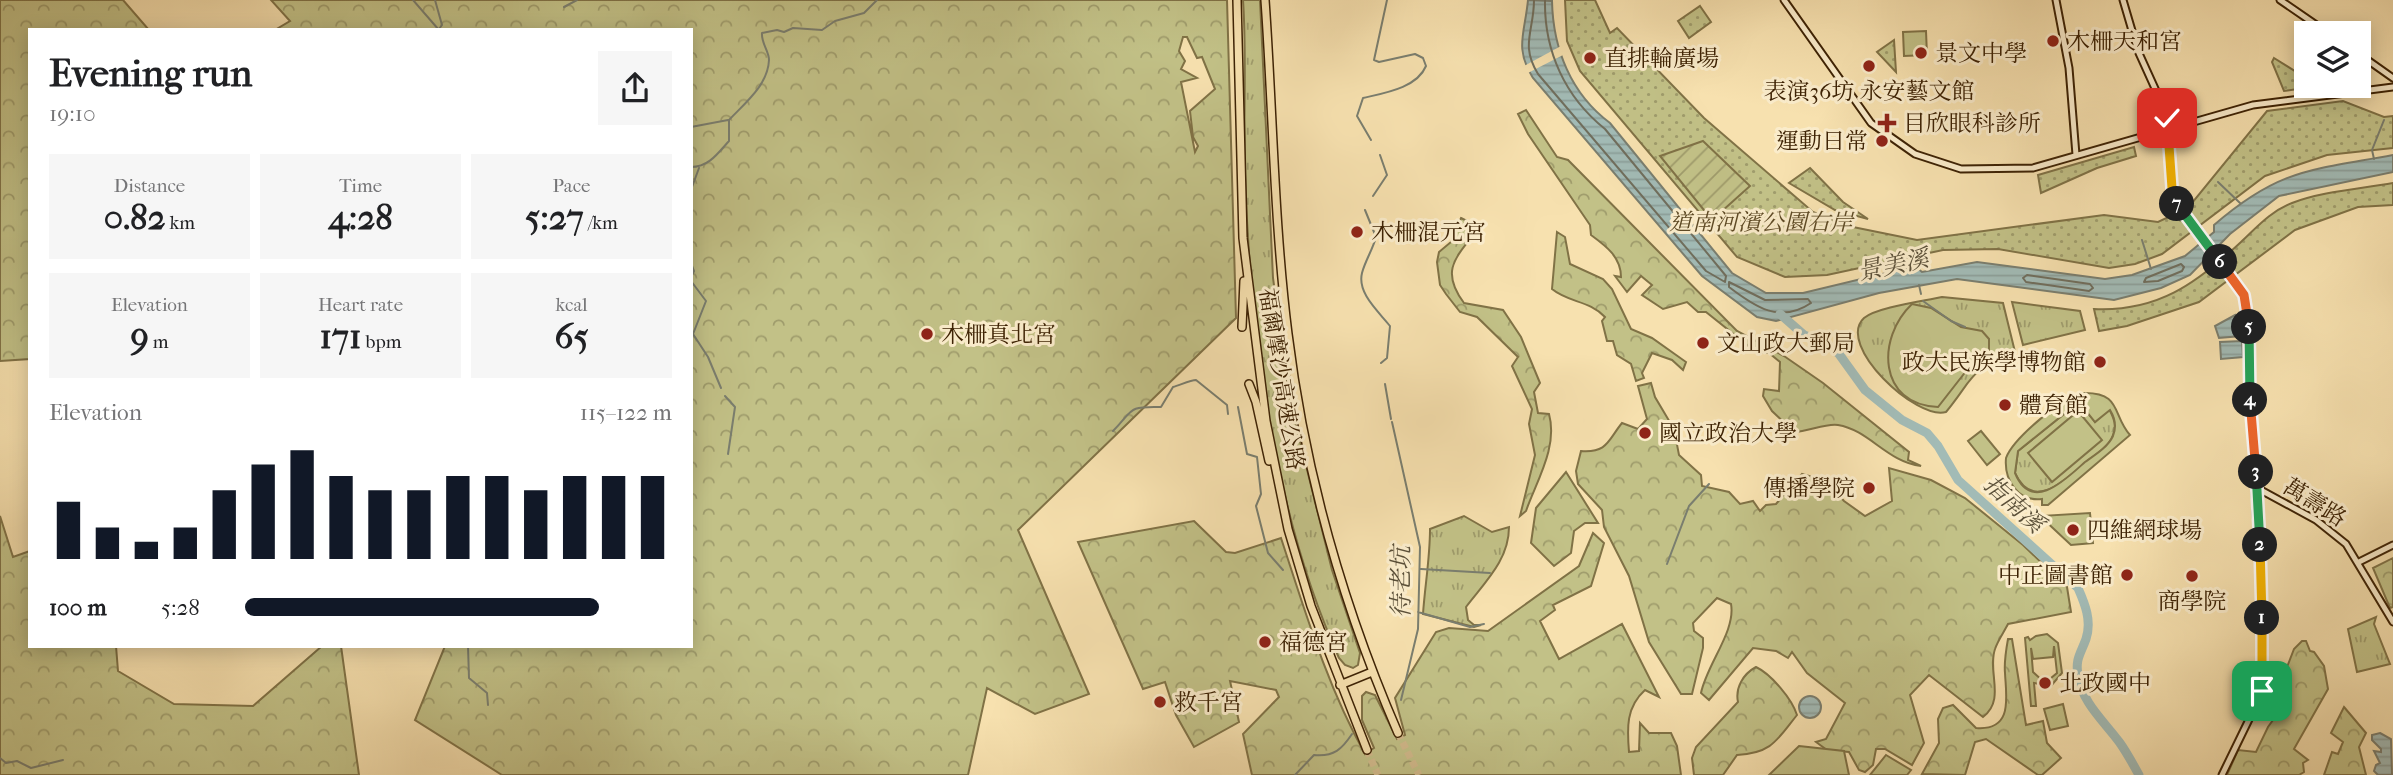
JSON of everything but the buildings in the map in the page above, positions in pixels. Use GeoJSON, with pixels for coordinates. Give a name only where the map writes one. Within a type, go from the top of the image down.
{"type":"FeatureCollection","features":[{"type":"Feature","properties":{"kind":"highway","name":"福爾摩沙高速公路"},"geometry":{"type":"LineString","coordinates":[[1237,0],[1243,239],[1253,326],[1276,472],[1288,529],[1340,685],[1367,750]]}},
{"type":"Feature","properties":{"kind":"highway","name":"福爾摩沙高速公路"},"geometry":{"type":"LineString","coordinates":[[1265,0],[1279,240],[1290,348],[1305,441],[1332,551],[1371,672],[1398,733]]}},
{"type":"Feature","properties":{"kind":"highway"},"geometry":{"type":"LineString","coordinates":[[1242,327],[1243,239]]}},
{"type":"Feature","properties":{"kind":"highway"},"geometry":{"type":"LineString","coordinates":[[1249,384],[1256,402],[1269,463],[1276,472]]}},
{"type":"Feature","properties":{"kind":"highway"},"geometry":{"type":"LineString","coordinates":[[1340,685],[1371,672]]}},
{"type":"Feature","properties":{"kind":"street"},"geometry":{"type":"LineString","coordinates":[[1784,0],[1871,123],[1915,154],[1961,169],[2033,168],[2283,99],[2393,87]]}},
{"type":"Feature","properties":{"kind":"street"},"geometry":{"type":"LineString","coordinates":[[2056,0],[2069,68],[2077,155]]}},
{"type":"Feature","properties":{"kind":"street"},"geometry":{"type":"LineString","coordinates":[[2123,0],[2138,51],[2164,107],[2173,193],[2180,210],[2235,281],[2246,302],[2249,328],[2247,371],[2257,488],[2264,678],[2255,709],[2222,775]]}},
{"type":"Feature","properties":{"kind":"street"},"geometry":{"type":"LineString","coordinates":[[2280,0],[2311,21]]}},
{"type":"Feature","properties":{"kind":"street"},"geometry":{"type":"LineString","coordinates":[[2371,62],[2393,78]]}},
{"type":"Feature","properties":{"kind":"street","name":"萬壽路"},"geometry":{"type":"LineString","coordinates":[[2257,488],[2334,533],[2359,562],[2393,622]]}},
{"type":"Feature","properties":{"kind":"street"},"geometry":{"type":"LineString","coordinates":[[2359,562],[2393,545]]}},
{"type":"Feature","properties":{"kind":"green space"},"geometry":{"type":"Polygon","coordinates":[[[0,0],[123,0],[147,28],[28,28],[28,359],[0,361],[0,0]]]}},
{"type":"Feature","properties":{"kind":"green space"},"geometry":{"type":"Polygon","coordinates":[[[271,0],[1227,0],[1236,318],[1018,530],[1089,694],[1035,714],[987,688],[968,775],[502,775],[415,720],[444,648],[693,648],[693,28],[278,28],[290,21],[271,0]],[[1183,37],[1179,51],[1185,61],[1181,69],[1197,78],[1181,82],[1195,152],[1198,146],[1193,137],[1190,111],[1215,89],[1202,57],[1197,58],[1187,37],[1183,37]]]}},
{"type":"Feature","properties":{"kind":"green space"},"geometry":{"type":"Polygon","coordinates":[[[1243,0],[1260,0],[1273,278],[1289,397],[1332,570],[1360,653],[1358,665],[1353,668],[1345,665],[1339,658],[1317,602],[1282,483],[1270,421],[1260,359],[1248,235],[1243,0]]]}},
{"type":"Feature","properties":{"kind":"green space","name":"道南河濱公園右岸"},"geometry":{"type":"Polygon","coordinates":[[[1565,0],[1595,0],[1610,33],[1617,28],[1704,118],[1813,212],[1848,226],[1917,240],[2104,215],[2158,222],[2188,208],[2267,111],[2343,101],[2384,117],[2393,116],[2393,148],[2327,155],[2265,176],[2162,254],[2135,264],[2109,268],[1998,249],[1943,250],[1827,275],[1785,277],[1737,257],[1580,71],[1567,41],[1565,0]]]}},
{"type":"Feature","properties":{"kind":"green space"},"geometry":{"type":"Polygon","coordinates":[[[1700,6],[1711,22],[1689,38],[1678,21],[1700,6]]]}},
{"type":"Feature","properties":{"kind":"green space"},"geometry":{"type":"Polygon","coordinates":[[[1926,31],[1927,55],[1904,56],[1903,32],[1926,31]]]}},
{"type":"Feature","properties":{"kind":"green space"},"geometry":{"type":"Polygon","coordinates":[[[1894,40],[1896,72],[1877,52],[1894,40]]]}},
{"type":"Feature","properties":{"kind":"green space"},"geometry":{"type":"Polygon","coordinates":[[[2274,58],[2294,70],[2294,90],[2284,91],[2272,62],[2274,58]]]}},
{"type":"Feature","properties":{"kind":"green space"},"geometry":{"type":"Polygon","coordinates":[[[1526,110],[1557,157],[1568,160],[1737,331],[1784,356],[1823,383],[1909,452],[1908,460],[1921,466],[1898,459],[1859,433],[1838,425],[1794,432],[1772,411],[1763,396],[1764,389],[1779,391],[1780,362],[1769,353],[1756,352],[1706,312],[1698,312],[1687,302],[1663,309],[1642,295],[1652,285],[1641,276],[1627,292],[1615,276],[1621,277],[1615,258],[1591,235],[1590,225],[1528,134],[1518,114],[1526,110]]]}},
{"type":"Feature","properties":{"kind":"green space"},"geometry":{"type":"Polygon","coordinates":[[[1703,141],[1750,186],[1712,220],[1660,156],[1703,141]]]}},
{"type":"Feature","properties":{"kind":"green space"},"geometry":{"type":"Polygon","coordinates":[[[2134,147],[2136,156],[2097,168],[2041,193],[2038,175],[2134,147]]]}},
{"type":"Feature","properties":{"kind":"green space"},"geometry":{"type":"Polygon","coordinates":[[[1810,168],[1843,202],[1868,219],[1835,210],[1789,183],[1810,168]]]}},
{"type":"Feature","properties":{"kind":"green space"},"geometry":{"type":"Polygon","coordinates":[[[2393,183],[2393,205],[2358,207],[2295,230],[2199,302],[2127,326],[2099,331],[2094,309],[2137,306],[2174,292],[2208,271],[2284,206],[2316,196],[2393,183]]]}},
{"type":"Feature","properties":{"kind":"green space"},"geometry":{"type":"Polygon","coordinates":[[[1461,218],[1473,224],[1475,233],[1453,266],[1453,283],[1457,292],[1464,303],[1503,310],[1521,337],[1540,383],[1534,392],[1538,413],[1549,414],[1549,451],[1526,511],[1520,516],[1535,455],[1529,424],[1532,409],[1512,366],[1518,357],[1477,317],[1460,312],[1440,285],[1437,262],[1439,252],[1451,242],[1461,218]]]}},
{"type":"Feature","properties":{"kind":"green space"},"geometry":{"type":"Polygon","coordinates":[[[1557,232],[1565,237],[1570,264],[1603,279],[1612,289],[1631,329],[1652,338],[1686,362],[1683,370],[1672,360],[1652,353],[1642,373],[1644,378],[1636,381],[1631,364],[1617,355],[1613,341],[1607,341],[1602,321],[1605,317],[1592,307],[1552,289],[1557,232]]]}},
{"type":"Feature","properties":{"kind":"green space"},"geometry":{"type":"Polygon","coordinates":[[[1942,297],[2003,303],[2015,352],[1988,364],[1973,376],[1946,412],[1933,412],[1917,405],[1883,379],[1860,345],[1858,330],[1864,318],[1870,314],[1942,297]]]}},
{"type":"Feature","properties":{"kind":"green space"},"geometry":{"type":"Polygon","coordinates":[[[2012,302],[2080,311],[2085,330],[2023,345],[2012,302]]]}},
{"type":"Feature","properties":{"kind":"green space"},"geometry":{"type":"Polygon","coordinates":[[[1912,304],[1931,308],[1961,327],[1982,331],[1989,339],[1989,352],[1974,361],[1938,407],[1918,403],[1904,395],[1894,382],[1889,368],[1892,334],[1900,318],[1912,304]]]}},
{"type":"Feature","properties":{"kind":"green space"},"geometry":{"type":"Polygon","coordinates":[[[1651,383],[1655,397],[1674,429],[1679,455],[1701,475],[1702,486],[1729,492],[1740,504],[1753,501],[1760,511],[1766,505],[1776,504],[1802,474],[1826,481],[1844,501],[1865,516],[1892,501],[1889,468],[1931,480],[1965,498],[2023,545],[2067,587],[2071,612],[2008,624],[1996,646],[1993,658],[1995,694],[1990,710],[1983,717],[1929,675],[1910,695],[1924,743],[1912,765],[1885,749],[1876,749],[1873,765],[1865,772],[1859,770],[1849,752],[1827,750],[1816,742],[1826,739],[1845,703],[1807,673],[1792,652],[1788,658],[1776,651],[1753,648],[1709,700],[1701,693],[1725,636],[1731,614],[1731,604],[1717,598],[1693,623],[1694,631],[1703,638],[1703,648],[1692,694],[1681,694],[1649,642],[1629,576],[1604,527],[1602,510],[1578,484],[1576,471],[1581,451],[1602,448],[1622,423],[1638,429],[1647,419],[1638,386],[1651,383]]]}},
{"type":"Feature","properties":{"kind":"green space"},"geometry":{"type":"Polygon","coordinates":[[[2083,393],[2104,396],[2114,406],[2130,435],[2048,505],[2042,505],[2042,499],[2026,497],[2014,488],[2007,474],[2006,458],[2028,430],[2051,410],[2083,393]],[[2079,402],[2018,451],[2015,473],[2022,485],[2030,491],[2049,489],[2108,444],[2115,429],[2110,410],[2095,422],[2079,402]]]}},
{"type":"Feature","properties":{"kind":"green space"},"geometry":{"type":"Polygon","coordinates":[[[2079,402],[2095,422],[2109,409],[2115,425],[2111,439],[2101,450],[2050,489],[2031,491],[2022,485],[2015,473],[2018,451],[2079,402]]]}},
{"type":"Feature","properties":{"kind":"green space"},"geometry":{"type":"Polygon","coordinates":[[[2078,411],[2102,440],[2052,482],[2028,453],[2078,411]]]}},
{"type":"Feature","properties":{"kind":"green space"},"geometry":{"type":"Polygon","coordinates":[[[1981,431],[2000,454],[1987,465],[1968,441],[1981,431]]]}},
{"type":"Feature","properties":{"kind":"green space"},"geometry":{"type":"Polygon","coordinates":[[[1566,472],[1598,523],[1585,523],[1574,531],[1571,553],[1554,566],[1531,543],[1536,508],[1566,472]]]}},
{"type":"Feature","properties":{"kind":"green space","name":"四維網球場"},"geometry":{"type":"Polygon","coordinates":[[[2090,513],[2093,543],[2071,545],[2040,516],[2090,513]]]}},
{"type":"Feature","properties":{"kind":"green space"},"geometry":{"type":"Polygon","coordinates":[[[0,516],[13,557],[28,552],[28,648],[116,648],[118,671],[174,704],[253,706],[320,648],[341,648],[359,775],[0,775],[0,516]]]}},
{"type":"Feature","properties":{"kind":"green space"},"geometry":{"type":"Polygon","coordinates":[[[1464,516],[1492,532],[1509,527],[1505,550],[1500,560],[1466,607],[1468,620],[1474,625],[1481,625],[1474,627],[1423,614],[1430,529],[1464,516]]]}},
{"type":"Feature","properties":{"kind":"green space"},"geometry":{"type":"Polygon","coordinates":[[[1194,521],[1226,552],[1235,553],[1281,538],[1328,675],[1365,754],[1374,748],[1362,720],[1362,696],[1366,692],[1375,695],[1397,739],[1405,735],[1395,698],[1436,632],[1449,628],[1488,631],[1579,566],[1593,533],[1604,543],[1591,586],[1553,605],[1555,610],[1540,621],[1559,659],[1622,624],[1659,697],[1645,690],[1634,703],[1628,726],[1629,752],[1639,751],[1640,723],[1649,733],[1671,733],[1677,746],[1681,775],[1252,775],[1243,734],[1279,697],[1276,690],[1230,681],[1239,722],[1194,747],[1176,715],[1165,682],[1143,689],[1078,542],[1194,521]]]}},
{"type":"Feature","properties":{"kind":"green space"},"geometry":{"type":"Polygon","coordinates":[[[2393,558],[2393,607],[2390,608],[2373,568],[2393,558]]]}},
{"type":"Feature","properties":{"kind":"green space"},"geometry":{"type":"Polygon","coordinates":[[[2376,617],[2374,624],[2390,664],[2357,672],[2348,629],[2376,617]]]}},
{"type":"Feature","properties":{"kind":"green space"},"geometry":{"type":"Polygon","coordinates":[[[2047,634],[2058,643],[2062,673],[2051,686],[2034,683],[2036,706],[2031,706],[2025,638],[2030,640],[2047,634]],[[2054,646],[2053,657],[2033,659],[2031,648],[2033,672],[2045,683],[2057,673],[2054,646]]]}},
{"type":"Feature","properties":{"kind":"green space"},"geometry":{"type":"Polygon","coordinates":[[[2008,639],[2012,639],[2026,725],[2043,721],[2047,743],[2061,758],[2042,775],[2038,775],[1986,739],[1975,742],[1965,775],[1922,774],[1939,743],[1938,719],[1943,708],[1953,705],[1976,728],[1997,724],[2002,718],[2006,701],[2005,665],[2008,639]]]}},
{"type":"Feature","properties":{"kind":"green space"},"geometry":{"type":"Polygon","coordinates":[[[2302,641],[2306,641],[2310,651],[2314,652],[2324,666],[2328,689],[2294,749],[2308,760],[2303,763],[2304,772],[2299,775],[2227,775],[2238,750],[2256,752],[2268,727],[2289,698],[2279,688],[2294,649],[2302,641]]]}},
{"type":"Feature","properties":{"kind":"green space"},"geometry":{"type":"Polygon","coordinates":[[[1756,667],[1780,688],[1797,715],[1773,744],[1749,754],[1737,755],[1723,775],[1694,775],[1692,758],[1696,747],[1738,702],[1741,682],[1747,673],[1756,667]]]}},
{"type":"Feature","properties":{"kind":"green space"},"geometry":{"type":"Polygon","coordinates":[[[2063,704],[2068,726],[2050,730],[2044,709],[2063,704]]]}},
{"type":"Feature","properties":{"kind":"green space"},"geometry":{"type":"Polygon","coordinates":[[[2344,707],[2366,733],[2359,747],[2366,775],[2324,775],[2332,752],[2338,754],[2343,742],[2331,733],[2344,707]]]}},
{"type":"Feature","properties":{"kind":"green space"},"geometry":{"type":"Polygon","coordinates":[[[1799,746],[1844,751],[1849,775],[1769,775],[1799,746]]]}},
{"type":"Feature","properties":{"kind":"green space"},"geometry":{"type":"Polygon","coordinates":[[[1886,755],[1911,770],[1907,775],[1870,775],[1886,755]]]}},
{"type":"Feature","properties":{"kind":"water"},"geometry":{"type":"Polygon","coordinates":[[[1528,0],[1552,1],[1561,53],[1575,84],[1585,98],[1610,123],[1732,273],[1766,293],[1803,293],[1915,266],[1922,272],[1977,262],[2105,279],[2132,275],[2185,256],[2214,232],[2214,225],[2237,206],[2258,192],[2298,174],[2393,155],[2393,172],[2279,196],[2230,234],[2190,275],[2161,288],[2114,300],[1957,279],[1879,293],[1776,321],[1757,317],[1702,276],[1533,78],[1522,49],[1528,0]]]}},
{"type":"Feature","properties":{"kind":"water"},"geometry":{"type":"Polygon","coordinates":[[[2235,315],[2241,336],[2219,338],[2215,326],[2235,315]]]}},
{"type":"Feature","properties":{"kind":"water"},"geometry":{"type":"Polygon","coordinates":[[[2242,341],[2243,357],[2221,359],[2220,342],[2242,341]]]}},
{"type":"Feature","properties":{"kind":"water"},"geometry":{"type":"Polygon","coordinates":[[[1810,696],[1818,699],[1821,707],[1818,715],[1810,718],[1802,715],[1799,707],[1802,699],[1810,696]]]}},
{"type":"Feature","properties":{"kind":"water"},"geometry":{"type":"Polygon","coordinates":[[[2380,733],[2391,739],[2392,775],[2378,775],[2374,771],[2380,763],[2374,751],[2381,752],[2381,749],[2372,740],[2372,735],[2380,733]]]}},
{"type":"Feature","properties":{"kind":"pier"},"geometry":{"type":"Polygon","coordinates":[[[1561,46],[1563,55],[1526,74],[1522,67],[1561,46]]]}},
{"type":"Feature","properties":{"kind":"waterway"},"geometry":{"type":"LineString","coordinates":[[413,0],[437,28]]}},
{"type":"Feature","properties":{"kind":"waterway"},"geometry":{"type":"LineString","coordinates":[[435,0],[442,25],[440,28]]}},
{"type":"Feature","properties":{"kind":"waterway"},"geometry":{"type":"LineString","coordinates":[[564,7],[577,0]]}},
{"type":"Feature","properties":{"kind":"waterway"},"geometry":{"type":"LineString","coordinates":[[693,167],[708,162],[729,141],[729,120],[755,93],[765,78],[769,60],[762,33],[777,30],[784,32],[793,28],[822,30],[835,21],[864,13],[877,0]]}},
{"type":"Feature","properties":{"kind":"waterway","name":"待老坑"},"geometry":{"type":"LineString","coordinates":[[1371,140],[1357,116],[1363,98],[1408,84],[1415,80],[1426,66],[1423,58],[1415,54],[1379,62],[1374,60],[1387,0]]}},
{"type":"Feature","properties":{"kind":"waterway"},"geometry":{"type":"LineString","coordinates":[[693,127],[728,120]]}},
{"type":"Feature","properties":{"kind":"waterway"},"geometry":{"type":"LineString","coordinates":[[2374,159],[2372,150],[2384,120]]}},
{"type":"Feature","properties":{"kind":"waterway","name":"待老坑"},"geometry":{"type":"LineString","coordinates":[[1373,196],[1387,175],[1380,155]]}},
{"type":"Feature","properties":{"kind":"waterway"},"geometry":{"type":"LineString","coordinates":[[693,184],[699,168]]}},
{"type":"Feature","properties":{"kind":"waterway"},"geometry":{"type":"LineString","coordinates":[[2218,182],[2240,203]]}},
{"type":"Feature","properties":{"kind":"waterway","name":"待老坑"},"geometry":{"type":"LineString","coordinates":[[1365,210],[1376,237],[1361,280],[1365,295],[1390,326],[1387,358],[1381,363]]}},
{"type":"Feature","properties":{"kind":"waterway"},"geometry":{"type":"LineString","coordinates":[[2142,240],[2151,269]]}},
{"type":"Feature","properties":{"kind":"waterway"},"geometry":{"type":"LineString","coordinates":[[693,268],[693,273]]}},
{"type":"Feature","properties":{"kind":"waterway"},"geometry":{"type":"LineString","coordinates":[[693,284],[706,301],[693,334]]}},
{"type":"Feature","properties":{"kind":"waterway","name":"景美溪"},"geometry":{"type":"LineString","coordinates":[[1919,285],[1921,294]]}},
{"type":"Feature","properties":{"kind":"waterway"},"geometry":{"type":"LineString","coordinates":[[1923,301],[1951,321],[1965,327]]}},
{"type":"Feature","properties":{"kind":"waterway","name":"指南溪"},"geometry":{"type":"LineString","coordinates":[[1780,314],[1804,335],[1827,344],[1839,354],[1865,390],[1902,420],[1927,433],[1958,480],[2078,588],[2088,619],[2086,639],[2077,665],[2080,685],[2094,711],[2120,743],[2139,775]]}},
{"type":"Feature","properties":{"kind":"waterway"},"geometry":{"type":"LineString","coordinates":[[693,334],[708,357],[721,388]]}},
{"type":"Feature","properties":{"kind":"waterway"},"geometry":{"type":"LineString","coordinates":[[1113,431],[1132,411],[1142,407],[1161,407],[1173,387],[1194,380],[1227,405],[1228,414]]}},
{"type":"Feature","properties":{"kind":"waterway","name":"待老坑"},"geometry":{"type":"LineString","coordinates":[[1385,384],[1391,419]]}},
{"type":"Feature","properties":{"kind":"waterway"},"geometry":{"type":"LineString","coordinates":[[725,396],[735,407],[728,454]]}},
{"type":"Feature","properties":{"kind":"waterway"},"geometry":{"type":"LineString","coordinates":[[1238,407],[1247,454],[1257,457],[1261,494],[1256,506],[1268,553],[1283,570]]}},
{"type":"Feature","properties":{"kind":"waterway","name":"待老坑"},"geometry":{"type":"LineString","coordinates":[[1392,422],[1420,547],[1418,629],[1401,700]]}},
{"type":"Feature","properties":{"kind":"waterway"},"geometry":{"type":"LineString","coordinates":[[1667,564],[1689,506],[1709,484]]}},
{"type":"Feature","properties":{"kind":"waterway"},"geometry":{"type":"LineString","coordinates":[[1421,569],[1490,573]]}},
{"type":"Feature","properties":{"kind":"waterway"},"geometry":{"type":"LineString","coordinates":[[1418,612],[1470,627],[1484,624]]}},
{"type":"Feature","properties":{"kind":"waterway"},"geometry":{"type":"LineString","coordinates":[[468,648],[469,678],[487,693],[488,705]]}},
{"type":"Feature","properties":{"kind":"waterway","name":"待老坑"},"geometry":{"type":"LineString","coordinates":[[1295,775],[1314,755],[1327,755],[1337,751],[1352,734]]}},
{"type":"Feature","properties":{"kind":"waterway"},"geometry":{"type":"LineString","coordinates":[[0,758],[6,763],[17,761],[31,768],[63,760]]}},
{"type":"Feature","properties":{"kind":"tunnel"},"geometry":{"type":"LineString","coordinates":[[1398,733],[1419,775]]}},
{"type":"Feature","properties":{"kind":"tunnel"},"geometry":{"type":"LineString","coordinates":[[1367,750],[1378,775]]}},
{"type":"Feature","properties":{"kind":"place","name":"木柵天和宮"},"geometry":{"type":"Point","coordinates":[2053,41]}},
{"type":"Feature","properties":{"kind":"place","name":"景文中學"},"geometry":{"type":"Point","coordinates":[1921,53]}},
{"type":"Feature","properties":{"kind":"place","name":"直排輪廣場"},"geometry":{"type":"Point","coordinates":[1590,58]}},
{"type":"Feature","properties":{"kind":"place","name":"表演36坊 永安藝文館"},"geometry":{"type":"Point","coordinates":[1869,66]}},
{"type":"Feature","properties":{"kind":"place","name":"目欣眼科診所"},"geometry":{"type":"Point","coordinates":[1887,123]}},
{"type":"Feature","properties":{"kind":"place","name":"運動日常"},"geometry":{"type":"Point","coordinates":[1882,141]}},
{"type":"Feature","properties":{"kind":"place","name":"木柵混元宮"},"geometry":{"type":"Point","coordinates":[1357,232]}},
{"type":"Feature","properties":{"kind":"place","name":"木柵真北宮"},"geometry":{"type":"Point","coordinates":[927,334]}},
{"type":"Feature","properties":{"kind":"place","name":"文山政大郵局"},"geometry":{"type":"Point","coordinates":[1703,343]}},
{"type":"Feature","properties":{"kind":"place","name":"政大民族學博物館"},"geometry":{"type":"Point","coordinates":[2100,362]}},
{"type":"Feature","properties":{"kind":"place","name":"體育館"},"geometry":{"type":"Point","coordinates":[2005,405]}},
{"type":"Feature","properties":{"kind":"place","name":"國立政治大學"},"geometry":{"type":"Point","coordinates":[1645,433]}},
{"type":"Feature","properties":{"kind":"place","name":"傳播學院"},"geometry":{"type":"Point","coordinates":[1869,488]}},
{"type":"Feature","properties":{"kind":"place","name":"四維網球場"},"geometry":{"type":"Point","coordinates":[2073,530]}},
{"type":"Feature","properties":{"kind":"place","name":"中正圖書館"},"geometry":{"type":"Point","coordinates":[2127,575]}},
{"type":"Feature","properties":{"kind":"place","name":"商學院"},"geometry":{"type":"Point","coordinates":[2192,576]}},
{"type":"Feature","properties":{"kind":"place","name":"福德宮"},"geometry":{"type":"Point","coordinates":[1265,642]}},
{"type":"Feature","properties":{"kind":"place","name":"北政國中"},"geometry":{"type":"Point","coordinates":[2045,683]}},
{"type":"Feature","properties":{"kind":"place","name":"救千宮"},"geometry":{"type":"Point","coordinates":[1160,702]}},
{"type":"Feature","properties":{"kind":"route"},"geometry":{"type":"LineString","coordinates":[[2167,118],[2175,201],[2240,287],[2248,309],[2247,371],[2257,483],[2264,651],[2262,691]]}}]}
